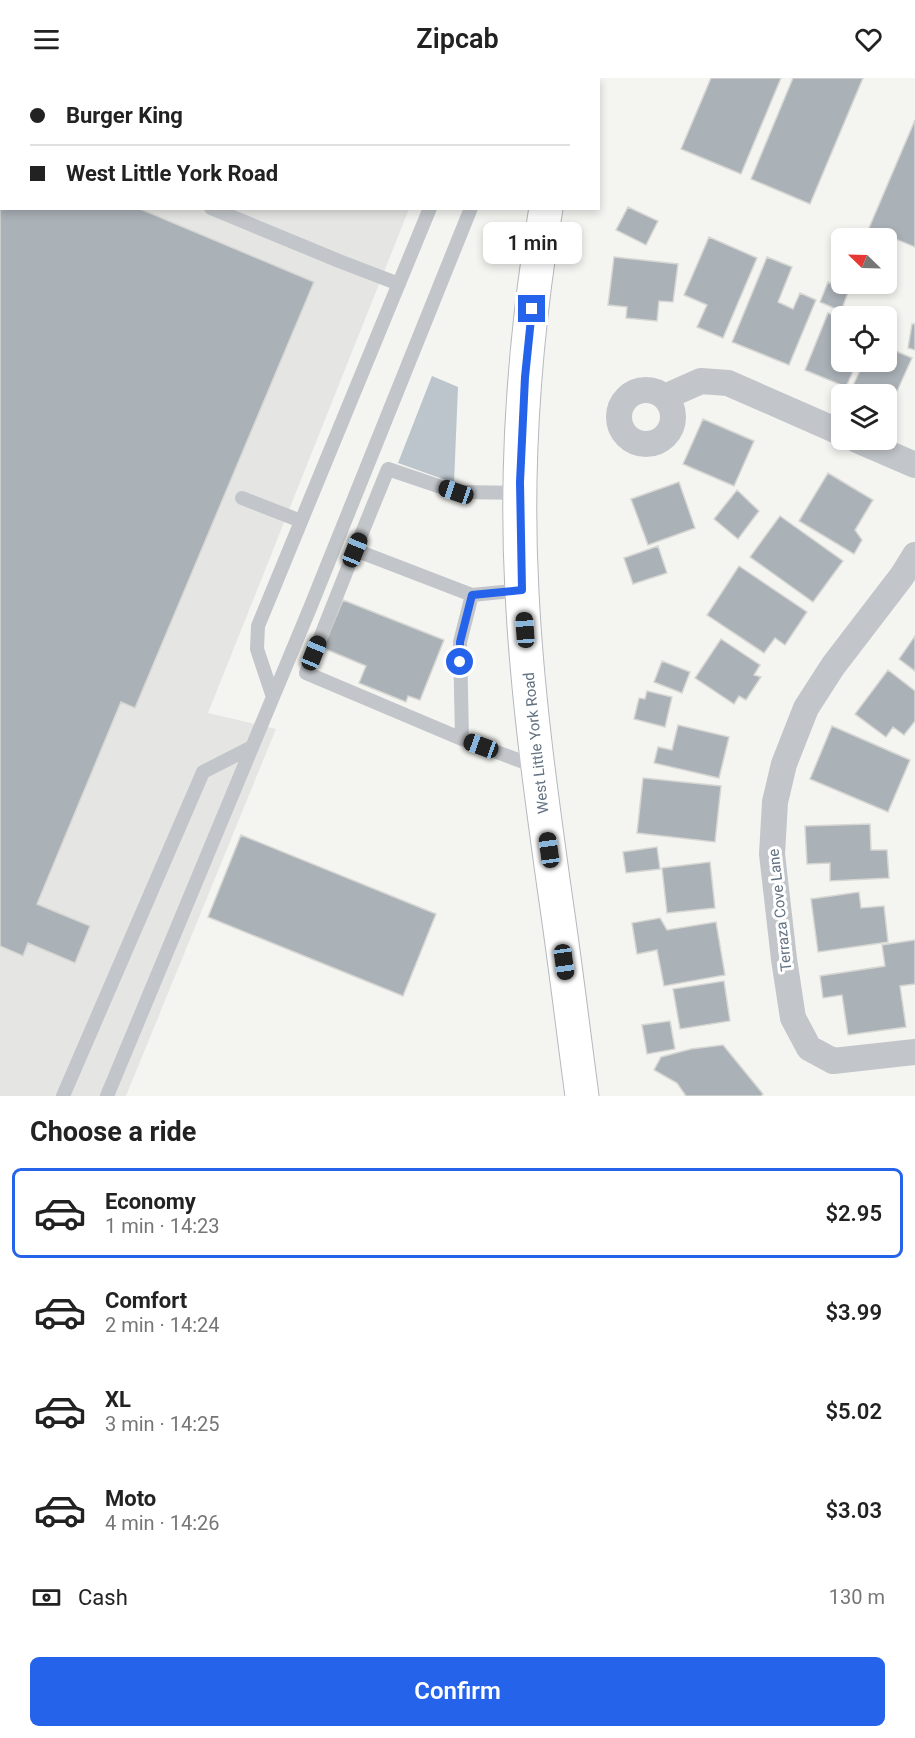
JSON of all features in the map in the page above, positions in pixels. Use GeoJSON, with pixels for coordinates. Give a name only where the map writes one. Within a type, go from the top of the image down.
{"type":"FeatureCollection","features":[{"type":"Feature","properties":{"kind":"main road","name":"West Little York Road"},"geometry":{"type":"LineString","coordinates":[[546,210],[536,264],[525,377],[520,493],[522,590],[537,767],[582,1096]]}},
{"type":"Feature","properties":{"kind":"street"},"geometry":{"type":"LineString","coordinates":[[664,397],[701,381],[728,383],[831,428]]}},
{"type":"Feature","properties":{"kind":"street"},"geometry":{"type":"LineString","coordinates":[[880,450],[915,465]]}},
{"type":"Feature","properties":{"kind":"street","name":"Terraza Cove Lane"},"geometry":{"type":"LineString","coordinates":[[915,555],[902,576],[833,666],[806,708],[784,764],[775,802],[772,854],[793,1018],[809,1048],[833,1061],[915,1052]]}},
{"type":"Feature","properties":{"kind":"lane"},"geometry":{"type":"LineString","coordinates":[[216,210],[399,284]]}},
{"type":"Feature","properties":{"kind":"lane"},"geometry":{"type":"LineString","coordinates":[[273,698],[257,649],[258,626],[429,210]]}},
{"type":"Feature","properties":{"kind":"lane"},"geometry":{"type":"LineString","coordinates":[[106,1096],[273,698],[470,210]]}},
{"type":"Feature","properties":{"kind":"lane"},"geometry":{"type":"LineString","coordinates":[[520,493],[456,492],[388,469],[306,673],[462,739],[537,767]]}},
{"type":"Feature","properties":{"kind":"lane"},"geometry":{"type":"LineString","coordinates":[[242,498],[301,521]]}},
{"type":"Feature","properties":{"kind":"lane"},"geometry":{"type":"LineString","coordinates":[[355,550],[472,595],[522,590]]}},
{"type":"Feature","properties":{"kind":"lane"},"geometry":{"type":"LineString","coordinates":[[462,739],[460,642],[472,595]]}},
{"type":"Feature","properties":{"kind":"lane"},"geometry":{"type":"LineString","coordinates":[[63,1096],[203,772],[252,747]]}},
{"type":"Feature","properties":{"kind":"shaded area"},"geometry":{"type":"Polygon","coordinates":[[[0,210],[409,210],[208,713],[276,729],[126,1096],[0,1096],[0,210]]]}},
{"type":"Feature","properties":{"kind":"shaded area"},"geometry":{"type":"Polygon","coordinates":[[[432,376],[458,387],[454,483],[398,463],[432,376]]]}},
{"type":"Feature","properties":{"kind":"building"},"geometry":{"type":"Polygon","coordinates":[[[711,78],[781,78],[741,174],[681,149],[711,78]]]}},
{"type":"Feature","properties":{"kind":"building"},"geometry":{"type":"Polygon","coordinates":[[[793,78],[863,78],[810,204],[751,179],[793,78]]]}},
{"type":"Feature","properties":{"kind":"building"},"geometry":{"type":"Polygon","coordinates":[[[915,120],[915,247],[897,240],[897,228],[869,228],[915,120]]]}},
{"type":"Feature","properties":{"kind":"building"},"geometry":{"type":"Polygon","coordinates":[[[628,207],[658,221],[646,245],[616,230],[628,207]]]}},
{"type":"Feature","properties":{"kind":"building"},"geometry":{"type":"Polygon","coordinates":[[[0,210],[143,210],[314,282],[135,708],[121,702],[37,904],[90,926],[75,963],[28,943],[23,956],[0,946],[0,210]]]}},
{"type":"Feature","properties":{"kind":"building"},"geometry":{"type":"Polygon","coordinates":[[[709,237],[757,258],[723,338],[697,327],[707,305],[684,295],[709,237]]]}},
{"type":"Feature","properties":{"kind":"building"},"geometry":{"type":"Polygon","coordinates":[[[614,257],[678,264],[673,302],[659,301],[657,321],[626,318],[627,307],[608,305],[614,257]]]}},
{"type":"Feature","properties":{"kind":"building"},"geometry":{"type":"Polygon","coordinates":[[[767,257],[792,267],[778,302],[793,309],[800,293],[816,300],[789,365],[732,342],[767,257]]]}},
{"type":"Feature","properties":{"kind":"building"},"geometry":{"type":"Polygon","coordinates":[[[828,282],[831,283],[831,294],[847,294],[843,306],[831,307],[820,302],[828,282]]]}},
{"type":"Feature","properties":{"kind":"building"},"geometry":{"type":"Polygon","coordinates":[[[828,313],[831,314],[831,372],[853,372],[847,384],[839,384],[805,370],[828,313]]]}},
{"type":"Feature","properties":{"kind":"building"},"geometry":{"type":"Polygon","coordinates":[[[912,324],[915,324],[915,350],[908,348],[912,324]]]}},
{"type":"Feature","properties":{"kind":"building"},"geometry":{"type":"Polygon","coordinates":[[[897,352],[912,358],[897,391],[897,384],[854,384],[859,372],[897,372],[897,352]]]}},
{"type":"Feature","properties":{"kind":"building"},"geometry":{"type":"Polygon","coordinates":[[[703,419],[754,441],[734,486],[683,464],[703,419]]]}},
{"type":"Feature","properties":{"kind":"building"},"geometry":{"type":"Polygon","coordinates":[[[828,473],[873,500],[855,530],[862,540],[854,554],[799,521],[828,473]]]}},
{"type":"Feature","properties":{"kind":"building"},"geometry":{"type":"Polygon","coordinates":[[[679,482],[695,528],[648,545],[631,499],[679,482]]]}},
{"type":"Feature","properties":{"kind":"building"},"geometry":{"type":"Polygon","coordinates":[[[737,490],[759,511],[738,539],[714,519],[737,490]]]}},
{"type":"Feature","properties":{"kind":"building"},"geometry":{"type":"Polygon","coordinates":[[[780,516],[843,561],[813,602],[750,557],[780,516]]]}},
{"type":"Feature","properties":{"kind":"building"},"geometry":{"type":"Polygon","coordinates":[[[658,546],[667,573],[633,584],[624,558],[658,546]]]}},
{"type":"Feature","properties":{"kind":"building"},"geometry":{"type":"Polygon","coordinates":[[[739,566],[807,612],[785,645],[775,638],[764,653],[707,615],[739,566]]]}},
{"type":"Feature","properties":{"kind":"building"},"geometry":{"type":"Polygon","coordinates":[[[343,600],[444,640],[420,700],[408,696],[406,702],[359,683],[366,666],[323,648],[343,600]]]}},
{"type":"Feature","properties":{"kind":"building"},"geometry":{"type":"Polygon","coordinates":[[[915,636],[915,671],[899,659],[915,636]]]}},
{"type":"Feature","properties":{"kind":"building"},"geometry":{"type":"Polygon","coordinates":[[[721,639],[760,665],[754,675],[761,677],[746,700],[739,696],[734,704],[695,678],[721,639]]]}},
{"type":"Feature","properties":{"kind":"building"},"geometry":{"type":"Polygon","coordinates":[[[662,661],[690,672],[682,693],[654,682],[662,661]]]}},
{"type":"Feature","properties":{"kind":"building"},"geometry":{"type":"Polygon","coordinates":[[[888,670],[915,691],[915,721],[904,735],[893,727],[886,737],[855,714],[888,670]]]}},
{"type":"Feature","properties":{"kind":"building"},"geometry":{"type":"Polygon","coordinates":[[[647,691],[672,697],[665,727],[634,719],[639,698],[645,699],[647,691]]]}},
{"type":"Feature","properties":{"kind":"building"},"geometry":{"type":"Polygon","coordinates":[[[678,725],[729,737],[719,778],[654,763],[658,747],[672,750],[678,725]]]}},
{"type":"Feature","properties":{"kind":"building"},"geometry":{"type":"Polygon","coordinates":[[[832,726],[910,760],[888,812],[810,779],[832,726]]]}},
{"type":"Feature","properties":{"kind":"building"},"geometry":{"type":"Polygon","coordinates":[[[643,778],[721,786],[715,842],[637,833],[643,778]]]}},
{"type":"Feature","properties":{"kind":"building"},"geometry":{"type":"Polygon","coordinates":[[[870,824],[871,850],[887,850],[889,878],[830,881],[830,863],[807,864],[805,826],[870,824]]]}},
{"type":"Feature","properties":{"kind":"building"},"geometry":{"type":"Polygon","coordinates":[[[241,835],[436,914],[403,996],[208,917],[241,835]]]}},
{"type":"Feature","properties":{"kind":"building"},"geometry":{"type":"Polygon","coordinates":[[[657,847],[660,869],[626,873],[623,852],[657,847]]]}},
{"type":"Feature","properties":{"kind":"building"},"geometry":{"type":"Polygon","coordinates":[[[710,862],[715,908],[667,913],[662,868],[710,862]]]}},
{"type":"Feature","properties":{"kind":"building"},"geometry":{"type":"Polygon","coordinates":[[[859,892],[861,908],[884,906],[888,942],[818,952],[811,899],[859,892]]]}},
{"type":"Feature","properties":{"kind":"building"},"geometry":{"type":"Polygon","coordinates":[[[660,918],[667,930],[716,922],[725,975],[664,986],[657,950],[637,954],[632,923],[660,918]]]}},
{"type":"Feature","properties":{"kind":"building"},"geometry":{"type":"Polygon","coordinates":[[[915,940],[915,984],[900,986],[906,1027],[848,1035],[842,995],[823,998],[820,976],[885,966],[882,945],[915,940]]]}},
{"type":"Feature","properties":{"kind":"building"},"geometry":{"type":"Polygon","coordinates":[[[724,981],[730,1021],[680,1029],[673,989],[724,981]]]}},
{"type":"Feature","properties":{"kind":"building"},"geometry":{"type":"Polygon","coordinates":[[[670,1021],[675,1049],[647,1054],[642,1025],[670,1021]]]}},
{"type":"Feature","properties":{"kind":"building"},"geometry":{"type":"Polygon","coordinates":[[[723,1045],[763,1094],[761,1096],[686,1096],[677,1083],[654,1070],[661,1057],[691,1049],[723,1045]]]}},
{"type":"Feature","properties":{"kind":"route"},"geometry":{"type":"LineString","coordinates":[[460,662],[460,642],[472,595],[522,590],[520,482],[525,377],[532,309]]}}]}
